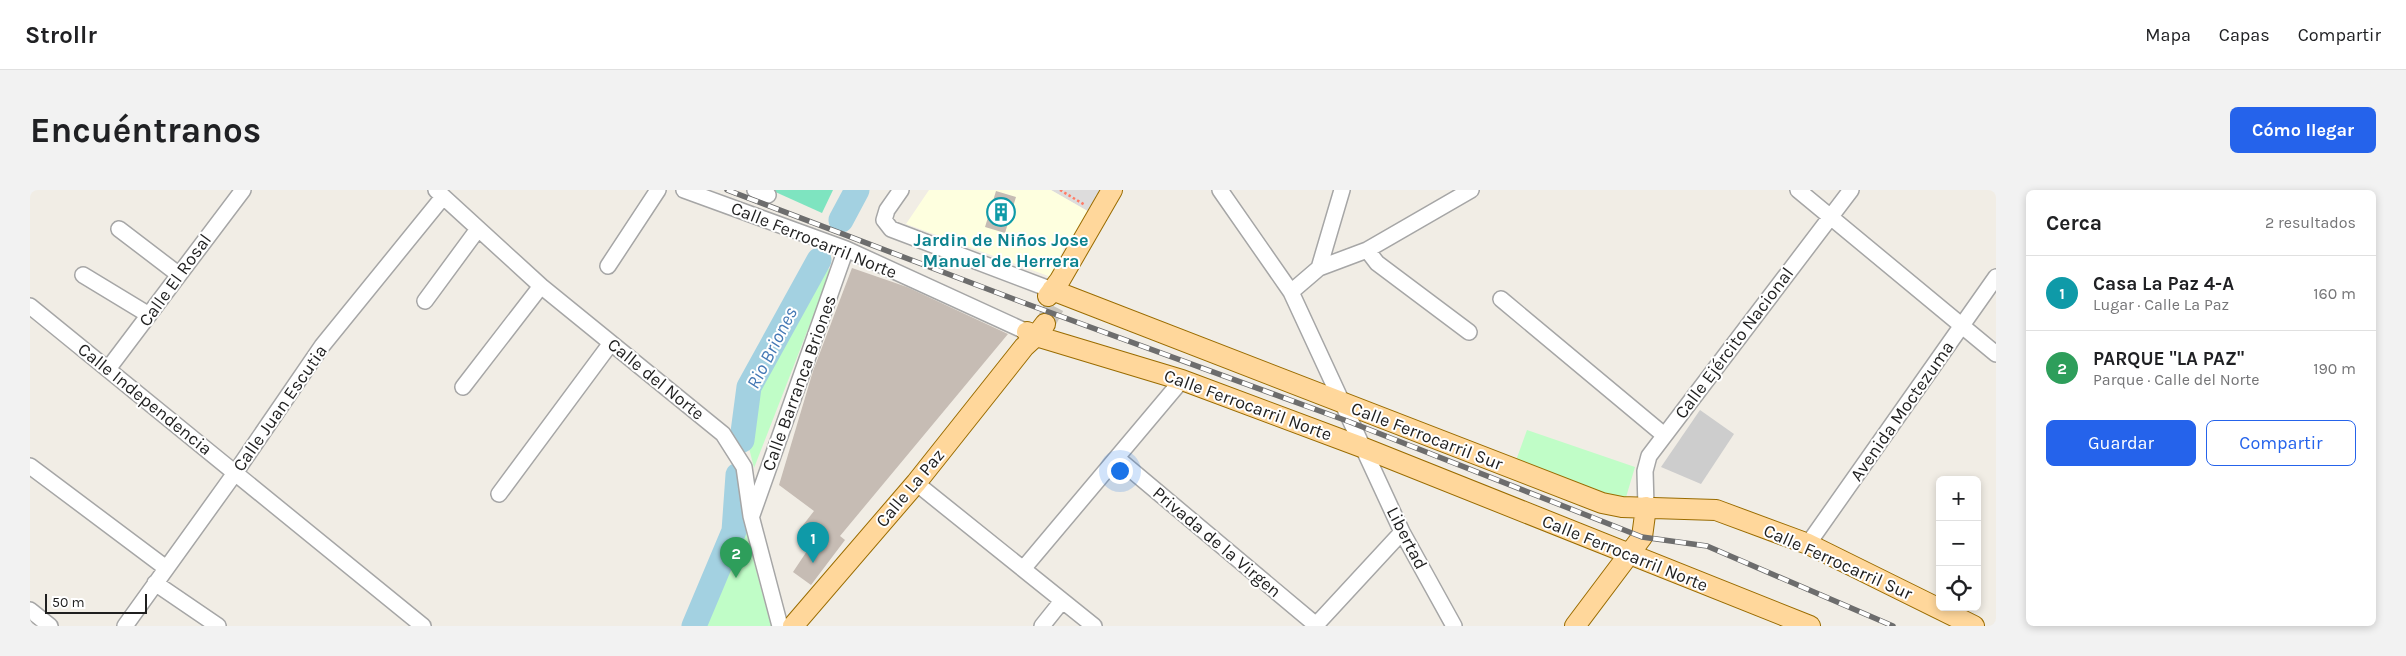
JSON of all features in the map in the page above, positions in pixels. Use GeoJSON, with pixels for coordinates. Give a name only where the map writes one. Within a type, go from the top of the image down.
{"type":"FeatureCollection","features":[{"type":"Feature","properties":{"kind":"main road"},"geometry":{"type":"LineString","coordinates":[[1055,292],[1112,190]]}},
{"type":"Feature","properties":{"kind":"main road","name":"Calle Ferrocarril Sur"},"geometry":{"type":"LineString","coordinates":[[1055,292],[1602,503],[1716,510],[1808,544],[1974,626]]}},
{"type":"Feature","properties":{"kind":"main road","name":"Calle Ferrocarril Norte"},"geometry":{"type":"LineString","coordinates":[[1034,332],[1182,380],[1364,448],[1630,556],[1810,626]]}},
{"type":"Feature","properties":{"kind":"main road","name":"Calle La Paz"},"geometry":{"type":"LineString","coordinates":[[793,626],[916,483],[1034,332]]}},
{"type":"Feature","properties":{"kind":"main road"},"geometry":{"type":"LineString","coordinates":[[1575,626],[1630,556],[1642,537],[1646,507]]}},
{"type":"Feature","properties":{"kind":"street","name":"Calle El Rosal"},"geometry":{"type":"LineString","coordinates":[[108,369],[243,190]]}},
{"type":"Feature","properties":{"kind":"street"},"geometry":{"type":"LineString","coordinates":[[608,266],[658,190]]}},
{"type":"Feature","properties":{"kind":"street","name":"Calle Ferrocarril Norte"},"geometry":{"type":"LineString","coordinates":[[684,190],[846,249],[1034,332]]}},
{"type":"Feature","properties":{"kind":"street","name":"Calle Ferrocarril Sur"},"geometry":{"type":"LineString","coordinates":[[901,190],[887,210],[884,220],[891,229],[1055,292]]}},
{"type":"Feature","properties":{"kind":"street","name":"Libertad"},"geometry":{"type":"LineString","coordinates":[[1220,190],[1291,292],[1402,532],[1454,626]]}},
{"type":"Feature","properties":{"kind":"street"},"geometry":{"type":"LineString","coordinates":[[1319,268],[1342,190]]}},
{"type":"Feature","properties":{"kind":"street"},"geometry":{"type":"LineString","coordinates":[[1291,292],[1319,268],[1367,250],[1471,190]]}},
{"type":"Feature","properties":{"kind":"street"},"geometry":{"type":"LineString","coordinates":[[1798,190],[1961,327],[1996,354]]}},
{"type":"Feature","properties":{"kind":"street","name":"Calle Ejército Nacional"},"geometry":{"type":"LineString","coordinates":[[1646,507],[1645,471],[1649,456],[1851,190]]}},
{"type":"Feature","properties":{"kind":"street","name":"Calle del Norte"},"geometry":{"type":"LineString","coordinates":[[439,193],[541,286],[724,434],[744,468],[751,516],[780,626]]}},
{"type":"Feature","properties":{"kind":"street","name":"Calle Juan Escutia"},"geometry":{"type":"LineString","coordinates":[[125,626],[322,346],[439,193]]}},
{"type":"Feature","properties":{"kind":"street"},"geometry":{"type":"LineString","coordinates":[[119,229],[178,274]]}},
{"type":"Feature","properties":{"kind":"street"},"geometry":{"type":"LineString","coordinates":[[425,301],[478,229]]}},
{"type":"Feature","properties":{"kind":"street","name":"Calle Barranca Briones"},"geometry":{"type":"LineString","coordinates":[[751,516],[846,249]]}},
{"type":"Feature","properties":{"kind":"street"},"geometry":{"type":"LineString","coordinates":[[1367,250],[1377,263],[1469,332]]}},
{"type":"Feature","properties":{"kind":"street"},"geometry":{"type":"LineString","coordinates":[[83,275],[149,316]]}},
{"type":"Feature","properties":{"kind":"street","name":"Avenida Moctezuma"},"geometry":{"type":"LineString","coordinates":[[1808,544],[1996,277]]}},
{"type":"Feature","properties":{"kind":"street"},"geometry":{"type":"LineString","coordinates":[[463,387],[541,286]]}},
{"type":"Feature","properties":{"kind":"street"},"geometry":{"type":"LineString","coordinates":[[1501,299],[1664,435]]}},
{"type":"Feature","properties":{"kind":"street","name":"Calle Independencia"},"geometry":{"type":"LineString","coordinates":[[30,306],[422,626]]}},
{"type":"Feature","properties":{"kind":"street"},"geometry":{"type":"LineString","coordinates":[[499,494],[611,343]]}},
{"type":"Feature","properties":{"kind":"street"},"geometry":{"type":"LineString","coordinates":[[1023,569],[1182,380]]}},
{"type":"Feature","properties":{"kind":"street","name":"Privada de la Virgen"},"geometry":{"type":"LineString","coordinates":[[1117,458],[1316,626]]}},
{"type":"Feature","properties":{"kind":"street"},"geometry":{"type":"LineString","coordinates":[[30,466],[166,568]]}},
{"type":"Feature","properties":{"kind":"street"},"geometry":{"type":"LineString","coordinates":[[916,483],[1094,626]]}},
{"type":"Feature","properties":{"kind":"street"},"geometry":{"type":"LineString","coordinates":[[1316,626],[1402,532]]}},
{"type":"Feature","properties":{"kind":"street"},"geometry":{"type":"LineString","coordinates":[[155,583],[218,626]]}},
{"type":"Feature","properties":{"kind":"street"},"geometry":{"type":"LineString","coordinates":[[1042,626],[1062,601]]}},
{"type":"Feature","properties":{"kind":"street"},"geometry":{"type":"LineString","coordinates":[[30,610],[44,624]]}},
{"type":"Feature","properties":{"kind":"path"},"geometry":{"type":"LineString","coordinates":[[1060,190],[1100,213]]}},
{"type":"Feature","properties":{"kind":"path"},"geometry":{"type":"LineString","coordinates":[[1068,194],[1070,190]]}},
{"type":"Feature","properties":{"kind":"shaded area"},"geometry":{"type":"Polygon","coordinates":[[[929,190],[1051,190],[1091,213],[1075,243],[1067,241],[1051,277],[906,224],[929,190]]]}},
{"type":"Feature","properties":{"kind":"shaded area"},"geometry":{"type":"Polygon","coordinates":[[[1051,190],[1104,190],[1091,213],[1051,190]]]}},
{"type":"Feature","properties":{"kind":"shaded area"},"geometry":{"type":"Polygon","coordinates":[[[1700,410],[1734,434],[1701,484],[1661,467],[1700,410]]]}},
{"type":"Feature","properties":{"kind":"green space"},"geometry":{"type":"Polygon","coordinates":[[[771,190],[833,190],[822,213],[771,190]]]}},
{"type":"Feature","properties":{"kind":"green space"},"geometry":{"type":"Polygon","coordinates":[[[821,266],[831,270],[754,468],[748,444],[756,393],[821,266]]]}},
{"type":"Feature","properties":{"kind":"green space"},"geometry":{"type":"Polygon","coordinates":[[[1527,430],[1635,467],[1624,504],[1514,466],[1527,430]]]}},
{"type":"Feature","properties":{"kind":"green space"},"geometry":{"type":"Polygon","coordinates":[[[742,517],[771,626],[694,626],[734,531],[742,517]]]}},
{"type":"Feature","properties":{"kind":"building","name":"Jardin de Niños Jose Manuel de Herrera"},"geometry":{"type":"Polygon","coordinates":[[[996,191],[1016,197],[1005,233],[985,227],[996,191]]]}},
{"type":"Feature","properties":{"kind":"building"},"geometry":{"type":"Polygon","coordinates":[[[852,268],[907,287],[1008,334],[840,536],[845,540],[811,585],[793,572],[807,551],[802,548],[810,537],[800,529],[814,511],[779,485],[813,371],[852,268]]]}},
{"type":"Feature","properties":{"kind":"waterway","name":"Rio Briones"},"geometry":{"type":"LineString","coordinates":[[841,220],[857,190]]}},
{"type":"Feature","properties":{"kind":"waterway","name":"Rio Briones"},"geometry":{"type":"LineString","coordinates":[[742,440],[749,387],[819,260]]}},
{"type":"Feature","properties":{"kind":"waterway","name":"Rio Briones"},"geometry":{"type":"LineString","coordinates":[[694,626],[734,531],[738,475]]}},
{"type":"Feature","properties":{"kind":"tunnel"},"geometry":{"type":"LineString","coordinates":[[1045,324],[1057,301]]}},
{"type":"Feature","properties":{"kind":"railway"},"geometry":{"type":"LineString","coordinates":[[727,190],[1027,304],[1350,422],[1642,537],[1707,546],[1893,626]]}},
{"type":"Feature","properties":{"kind":"place","name":"Jardin de Niños Jose Manuel de Herrera"},"geometry":{"type":"Point","coordinates":[1001,212]}},
{"type":"Feature","properties":{"kind":"place","name":"Casa La Paz 4-A"},"geometry":{"type":"Point","coordinates":[813,563]}},
{"type":"Feature","properties":{"kind":"place","name":"PARQUE \"LA PAZ\""},"geometry":{"type":"Point","coordinates":[736,578]}}]}
